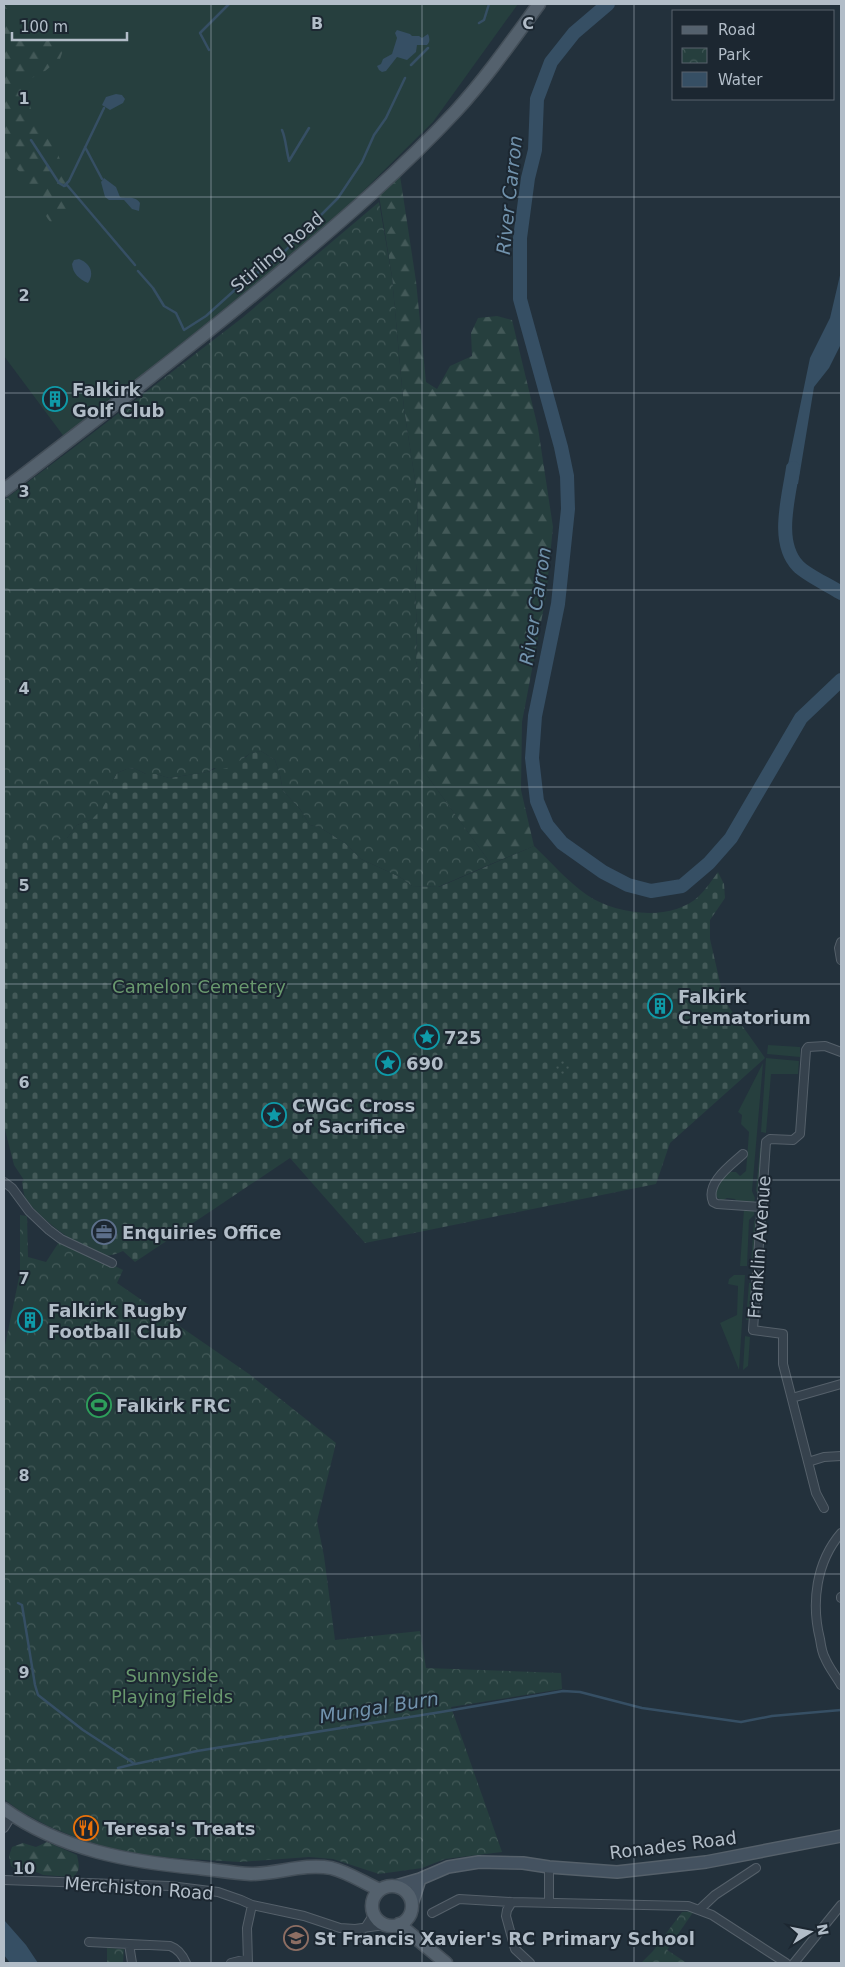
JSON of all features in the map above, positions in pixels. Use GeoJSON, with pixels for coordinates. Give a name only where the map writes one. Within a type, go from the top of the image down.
{"type":"FeatureCollection","features":[{"type":"Feature","properties":{"kind":"main road","name":"Stirling Road"},"geometry":{"type":"LineString","coordinates":[[4,490],[68,443],[235,311],[378,189],[456,111],[500,58],[539,4]]}},
{"type":"Feature","properties":{"kind":"main road"},"geometry":{"type":"LineString","coordinates":[[8,1812],[54,1838],[118,1858],[251,1874],[308,1867],[331,1868],[380,1890]]}},
{"type":"Feature","properties":{"kind":"main road","name":"Ronades Road"},"geometry":{"type":"LineString","coordinates":[[396,1886],[448,1868],[479,1862],[523,1863],[549,1868],[617,1872],[767,1851],[841,1836]]}},
{"type":"Feature","properties":{"kind":"main road"},"geometry":{"type":"LineString","coordinates":[[358,1879],[369,1894],[378,1920],[385,1925],[392,1926],[406,1920],[420,1879]]}},
{"type":"Feature","properties":{"kind":"main road"},"geometry":{"type":"LineString","coordinates":[[373,1908],[380,1890],[387,1886],[396,1886],[407,1892],[420,1941]]}},
{"type":"Feature","properties":{"kind":"main road"},"geometry":{"type":"LineString","coordinates":[[399,1924],[446,1963]]}},
{"type":"Feature","properties":{"kind":"street"},"geometry":{"type":"LineString","coordinates":[[841,942],[839,948],[841,960]]}},
{"type":"Feature","properties":{"kind":"street","name":"Franklin Avenue"},"geometry":{"type":"LineString","coordinates":[[824,1508],[816,1493],[783,1364],[783,1334],[753,1330],[766,1142],[770,1139],[793,1140],[800,1134],[806,1050],[811,1046],[825,1046],[841,1052]]}},
{"type":"Feature","properties":{"kind":"street"},"geometry":{"type":"LineString","coordinates":[[743,1154],[719,1177],[711,1192],[713,1202],[761,1207]]}},
{"type":"Feature","properties":{"kind":"street"},"geometry":{"type":"LineString","coordinates":[[735,1162],[741,1168]]}},
{"type":"Feature","properties":{"kind":"street"},"geometry":{"type":"LineString","coordinates":[[4,1182],[12,1188],[29,1211],[49,1230],[61,1239],[112,1263]]}},
{"type":"Feature","properties":{"kind":"street"},"geometry":{"type":"LineString","coordinates":[[792,1398],[841,1384]]}},
{"type":"Feature","properties":{"kind":"street"},"geometry":{"type":"LineString","coordinates":[[808,1462],[824,1457],[841,1456]]}},
{"type":"Feature","properties":{"kind":"street"},"geometry":{"type":"LineString","coordinates":[[841,1533],[820,1573],[815,1597],[816,1624],[824,1658],[841,1685]]}},
{"type":"Feature","properties":{"kind":"street"},"geometry":{"type":"LineString","coordinates":[[4,1828],[8,1812]]}},
{"type":"Feature","properties":{"kind":"street"},"geometry":{"type":"LineString","coordinates":[[549,1868],[549,1903]]}},
{"type":"Feature","properties":{"kind":"street"},"geometry":{"type":"LineString","coordinates":[[699,1910],[715,1895],[756,1868]]}},
{"type":"Feature","properties":{"kind":"street","name":"Merchiston Road"},"geometry":{"type":"LineString","coordinates":[[4,1880],[170,1886],[218,1892],[242,1900],[252,1906],[304,1916],[340,1928],[385,1925]]}},
{"type":"Feature","properties":{"kind":"street"},"geometry":{"type":"LineString","coordinates":[[432,1914],[459,1899],[688,1906],[712,1915],[786,1963]]}},
{"type":"Feature","properties":{"kind":"street"},"geometry":{"type":"LineString","coordinates":[[512,1902],[506,1916],[515,1948],[530,1963]]}},
{"type":"Feature","properties":{"kind":"street"},"geometry":{"type":"LineString","coordinates":[[794,1963],[841,1905]]}},
{"type":"Feature","properties":{"kind":"street"},"geometry":{"type":"LineString","coordinates":[[231,1963],[248,1961],[247,1928],[252,1906]]}},
{"type":"Feature","properties":{"kind":"street"},"geometry":{"type":"LineString","coordinates":[[362,1928],[373,1908]]}},
{"type":"Feature","properties":{"kind":"street","name":"Merchiston Road"},"geometry":{"type":"LineString","coordinates":[[362,1928],[363,1939],[385,1942]]}},
{"type":"Feature","properties":{"kind":"street"},"geometry":{"type":"LineString","coordinates":[[89,1942],[175,1948],[182,1954],[186,1963]]}},
{"type":"Feature","properties":{"kind":"street"},"geometry":{"type":"LineString","coordinates":[[129,1944],[132,1963]]}},
{"type":"Feature","properties":{"kind":"green space","name":"Falkirk Golf Club"},"geometry":{"type":"Polygon","coordinates":[[[4,4],[518,4],[433,122],[338,216],[283,264],[65,438],[4,356],[4,4]]]}},
{"type":"Feature","properties":{"kind":"green space"},"geometry":{"type":"Polygon","coordinates":[[[4,4],[24,37],[32,42],[66,21],[71,27],[60,59],[45,71],[30,79],[27,93],[32,113],[58,154],[71,192],[70,205],[57,227],[48,219],[24,177],[4,158],[4,4]]]}},
{"type":"Feature","properties":{"kind":"green space"},"geometry":{"type":"Polygon","coordinates":[[[399,169],[416,281],[426,382],[437,389],[450,366],[472,356],[471,333],[478,318],[497,316],[512,320],[538,428],[553,527],[546,596],[522,722],[521,790],[534,846],[491,864],[423,770],[418,735],[423,715],[422,688],[416,661],[417,493],[404,409],[392,277],[378,189],[399,169]]]}},
{"type":"Feature","properties":{"kind":"green space"},"geometry":{"type":"Polygon","coordinates":[[[379,202],[392,277],[404,409],[417,493],[416,661],[422,688],[423,715],[418,735],[423,770],[491,864],[438,887],[412,886],[400,877],[361,859],[345,843],[319,827],[310,825],[300,809],[283,791],[275,760],[261,751],[250,753],[228,768],[214,768],[207,772],[169,778],[156,774],[146,774],[129,768],[117,773],[112,782],[112,791],[102,809],[92,819],[77,825],[67,838],[45,842],[4,839],[4,500],[242,318],[379,202]]]}},
{"type":"Feature","properties":{"kind":"green space","name":"Camelon Cemetery"},"geometry":{"type":"Polygon","coordinates":[[[261,751],[275,760],[283,791],[300,809],[310,825],[319,827],[345,843],[361,859],[400,877],[412,886],[439,887],[534,846],[587,895],[613,907],[644,913],[674,910],[688,904],[702,893],[718,872],[724,884],[725,898],[710,920],[710,939],[724,1000],[765,1058],[670,1143],[656,1184],[365,1243],[290,1158],[135,1262],[123,1251],[103,1256],[70,1239],[38,1213],[25,1197],[22,1182],[24,1180],[14,1165],[4,1126],[4,839],[67,838],[77,825],[92,819],[112,791],[112,782],[117,773],[129,768],[146,774],[156,774],[169,778],[207,772],[246,757],[250,753],[261,751]]]}},
{"type":"Feature","properties":{"kind":"green space"},"geometry":{"type":"Polygon","coordinates":[[[768,1045],[800,1047],[800,1057],[767,1054],[768,1045]]]}},
{"type":"Feature","properties":{"kind":"green space"},"geometry":{"type":"Polygon","coordinates":[[[766,1058],[799,1061],[798,1074],[771,1074],[766,1133],[761,1132],[766,1058]]]}},
{"type":"Feature","properties":{"kind":"green space"},"geometry":{"type":"Polygon","coordinates":[[[563,1060],[568,1062],[570,1067],[568,1072],[563,1074],[558,1072],[556,1067],[558,1062],[563,1060]]]}},
{"type":"Feature","properties":{"kind":"green space"},"geometry":{"type":"Polygon","coordinates":[[[763,1063],[752,1191],[755,1198],[754,1203],[737,1202],[735,1199],[727,1198],[722,1201],[715,1196],[720,1181],[729,1172],[736,1172],[740,1176],[746,1171],[749,1132],[741,1124],[742,1115],[738,1112],[763,1063]]]}},
{"type":"Feature","properties":{"kind":"green space"},"geometry":{"type":"Polygon","coordinates":[[[760,1148],[762,1148],[759,1196],[756,1191],[760,1148]]]}},
{"type":"Feature","properties":{"kind":"green space"},"geometry":{"type":"Polygon","coordinates":[[[744,1209],[754,1210],[754,1215],[749,1220],[747,1266],[740,1266],[744,1209]]]}},
{"type":"Feature","properties":{"kind":"green space","name":"Sunnyside Playing Fields"},"geometry":{"type":"Polygon","coordinates":[[[20,1215],[27,1216],[28,1257],[46,1262],[61,1239],[123,1270],[117,1283],[249,1374],[336,1443],[317,1521],[324,1556],[335,1640],[420,1631],[426,1668],[561,1673],[562,1689],[451,1707],[502,1852],[445,1859],[422,1868],[379,1874],[333,1859],[309,1857],[240,1862],[173,1858],[138,1854],[103,1846],[70,1835],[20,1811],[4,1799],[4,1350],[20,1273],[20,1215]]]}},
{"type":"Feature","properties":{"kind":"green space"},"geometry":{"type":"Polygon","coordinates":[[[758,1217],[754,1263],[751,1263],[754,1221],[758,1217]]]}},
{"type":"Feature","properties":{"kind":"green space"},"geometry":{"type":"Polygon","coordinates":[[[734,1275],[745,1275],[739,1370],[720,1323],[737,1315],[738,1286],[728,1284],[729,1279],[734,1275]]]}},
{"type":"Feature","properties":{"kind":"green space"},"geometry":{"type":"Polygon","coordinates":[[[749,1283],[752,1283],[749,1320],[746,1320],[749,1283]]]}},
{"type":"Feature","properties":{"kind":"green space"},"geometry":{"type":"Polygon","coordinates":[[[745,1336],[750,1337],[748,1366],[743,1370],[745,1336]]]}},
{"type":"Feature","properties":{"kind":"green space"},"geometry":{"type":"Polygon","coordinates":[[[47,1842],[77,1855],[79,1865],[73,1877],[43,1875],[32,1870],[20,1871],[11,1866],[9,1856],[12,1847],[23,1843],[36,1847],[47,1842]]]}},
{"type":"Feature","properties":{"kind":"green space"},"geometry":{"type":"Polygon","coordinates":[[[694,1911],[667,1950],[687,1963],[641,1963],[653,1951],[682,1912],[694,1911]]]}},
{"type":"Feature","properties":{"kind":"green space"},"geometry":{"type":"Polygon","coordinates":[[[107,1948],[124,1949],[123,1963],[107,1963],[107,1948]]]}},
{"type":"Feature","properties":{"kind":"water"},"geometry":{"type":"Polygon","coordinates":[[[397,30],[422,38],[428,34],[429,42],[427,45],[417,45],[416,52],[407,60],[397,57],[386,71],[382,72],[377,66],[381,64],[383,59],[392,54],[397,38],[395,33],[397,30]]]}},
{"type":"Feature","properties":{"kind":"water"},"geometry":{"type":"Polygon","coordinates":[[[116,94],[122,95],[125,99],[123,103],[110,110],[102,105],[106,97],[116,94]]]}},
{"type":"Feature","properties":{"kind":"water"},"geometry":{"type":"Polygon","coordinates":[[[104,178],[116,187],[120,197],[133,198],[138,201],[140,203],[139,211],[132,209],[124,200],[109,200],[105,197],[101,182],[104,178]]]}},
{"type":"Feature","properties":{"kind":"water"},"geometry":{"type":"Polygon","coordinates":[[[79,259],[89,266],[91,276],[88,283],[79,278],[74,271],[72,264],[74,260],[79,259]]]}},
{"type":"Feature","properties":{"kind":"water"},"geometry":{"type":"Polygon","coordinates":[[[841,271],[841,344],[829,368],[814,387],[798,484],[784,484],[810,358],[830,318],[841,271]]]}},
{"type":"Feature","properties":{"kind":"water"},"geometry":{"type":"Polygon","coordinates":[[[4,1920],[26,1945],[38,1963],[10,1963],[4,1955],[4,1920]]]}},
{"type":"Feature","properties":{"kind":"waterway"},"geometry":{"type":"LineString","coordinates":[[209,50],[200,33],[229,4]]}},
{"type":"Feature","properties":{"kind":"waterway"},"geometry":{"type":"LineString","coordinates":[[479,23],[484,20],[489,4]]}},
{"type":"Feature","properties":{"kind":"waterway","name":"River Carron"},"geometry":{"type":"LineString","coordinates":[[608,4],[574,33],[551,62],[537,99],[535,150],[528,178],[520,238],[520,299],[561,447],[567,476],[568,509],[558,604],[535,716],[532,758],[537,801],[547,825],[562,843],[603,872],[628,885],[651,891],[682,886],[709,863],[731,838],[801,718],[841,680]]}},
{"type":"Feature","properties":{"kind":"waterway"},"geometry":{"type":"LineString","coordinates":[[411,65],[428,48]]}},
{"type":"Feature","properties":{"kind":"waterway"},"geometry":{"type":"LineString","coordinates":[[138,271],[153,288],[164,306],[176,313],[184,330],[206,316],[237,288],[279,257],[338,198],[362,162],[374,135],[386,118],[405,78]]}},
{"type":"Feature","properties":{"kind":"waterway"},"geometry":{"type":"LineString","coordinates":[[104,108],[69,181],[64,186],[67,185],[135,265]]}},
{"type":"Feature","properties":{"kind":"waterway"},"geometry":{"type":"LineString","coordinates":[[289,161],[309,128]]}},
{"type":"Feature","properties":{"kind":"waterway"},"geometry":{"type":"LineString","coordinates":[[282,130],[289,160]]}},
{"type":"Feature","properties":{"kind":"waterway"},"geometry":{"type":"LineString","coordinates":[[31,140],[59,183],[64,186]]}},
{"type":"Feature","properties":{"kind":"waterway"},"geometry":{"type":"LineString","coordinates":[[85,147],[102,179]]}},
{"type":"Feature","properties":{"kind":"waterway","name":"River Carron"},"geometry":{"type":"LineString","coordinates":[[793,468],[785,519],[787,545],[791,556],[802,570],[841,593]]}},
{"type":"Feature","properties":{"kind":"waterway","name":"Mungal Burn"},"geometry":{"type":"LineString","coordinates":[[18,1603],[22,1605],[38,1695],[83,1730],[135,1764],[197,1751],[563,1691],[580,1692],[642,1708],[741,1722],[772,1716],[841,1710]]}},
{"type":"Feature","properties":{"kind":"waterway"},"geometry":{"type":"LineString","coordinates":[[118,1768],[134,1764]]}},
{"type":"Feature","properties":{"kind":"place","name":"Falkirk Golf Club"},"geometry":{"type":"Point","coordinates":[55,399]}},
{"type":"Feature","properties":{"kind":"place","name":"Falkirk Crematorium"},"geometry":{"type":"Point","coordinates":[660,1006]}},
{"type":"Feature","properties":{"kind":"place","name":"725"},"geometry":{"type":"Point","coordinates":[427,1037]}},
{"type":"Feature","properties":{"kind":"place","name":"690"},"geometry":{"type":"Point","coordinates":[388,1063]}},
{"type":"Feature","properties":{"kind":"place","name":"CWGC Cross of Sacrifice"},"geometry":{"type":"Point","coordinates":[274,1115]}},
{"type":"Feature","properties":{"kind":"place","name":"Enquiries Office"},"geometry":{"type":"Point","coordinates":[104,1232]}},
{"type":"Feature","properties":{"kind":"place","name":"Falkirk Rugby Football Club"},"geometry":{"type":"Point","coordinates":[30,1320]}},
{"type":"Feature","properties":{"kind":"place","name":"Falkirk FRC"},"geometry":{"type":"Point","coordinates":[99,1405]}},
{"type":"Feature","properties":{"kind":"place","name":"Teresa's Treats"},"geometry":{"type":"Point","coordinates":[86,1828]}},
{"type":"Feature","properties":{"kind":"place","name":"St Francis Xavier's RC Primary School"},"geometry":{"type":"Point","coordinates":[296,1938]}}]}
